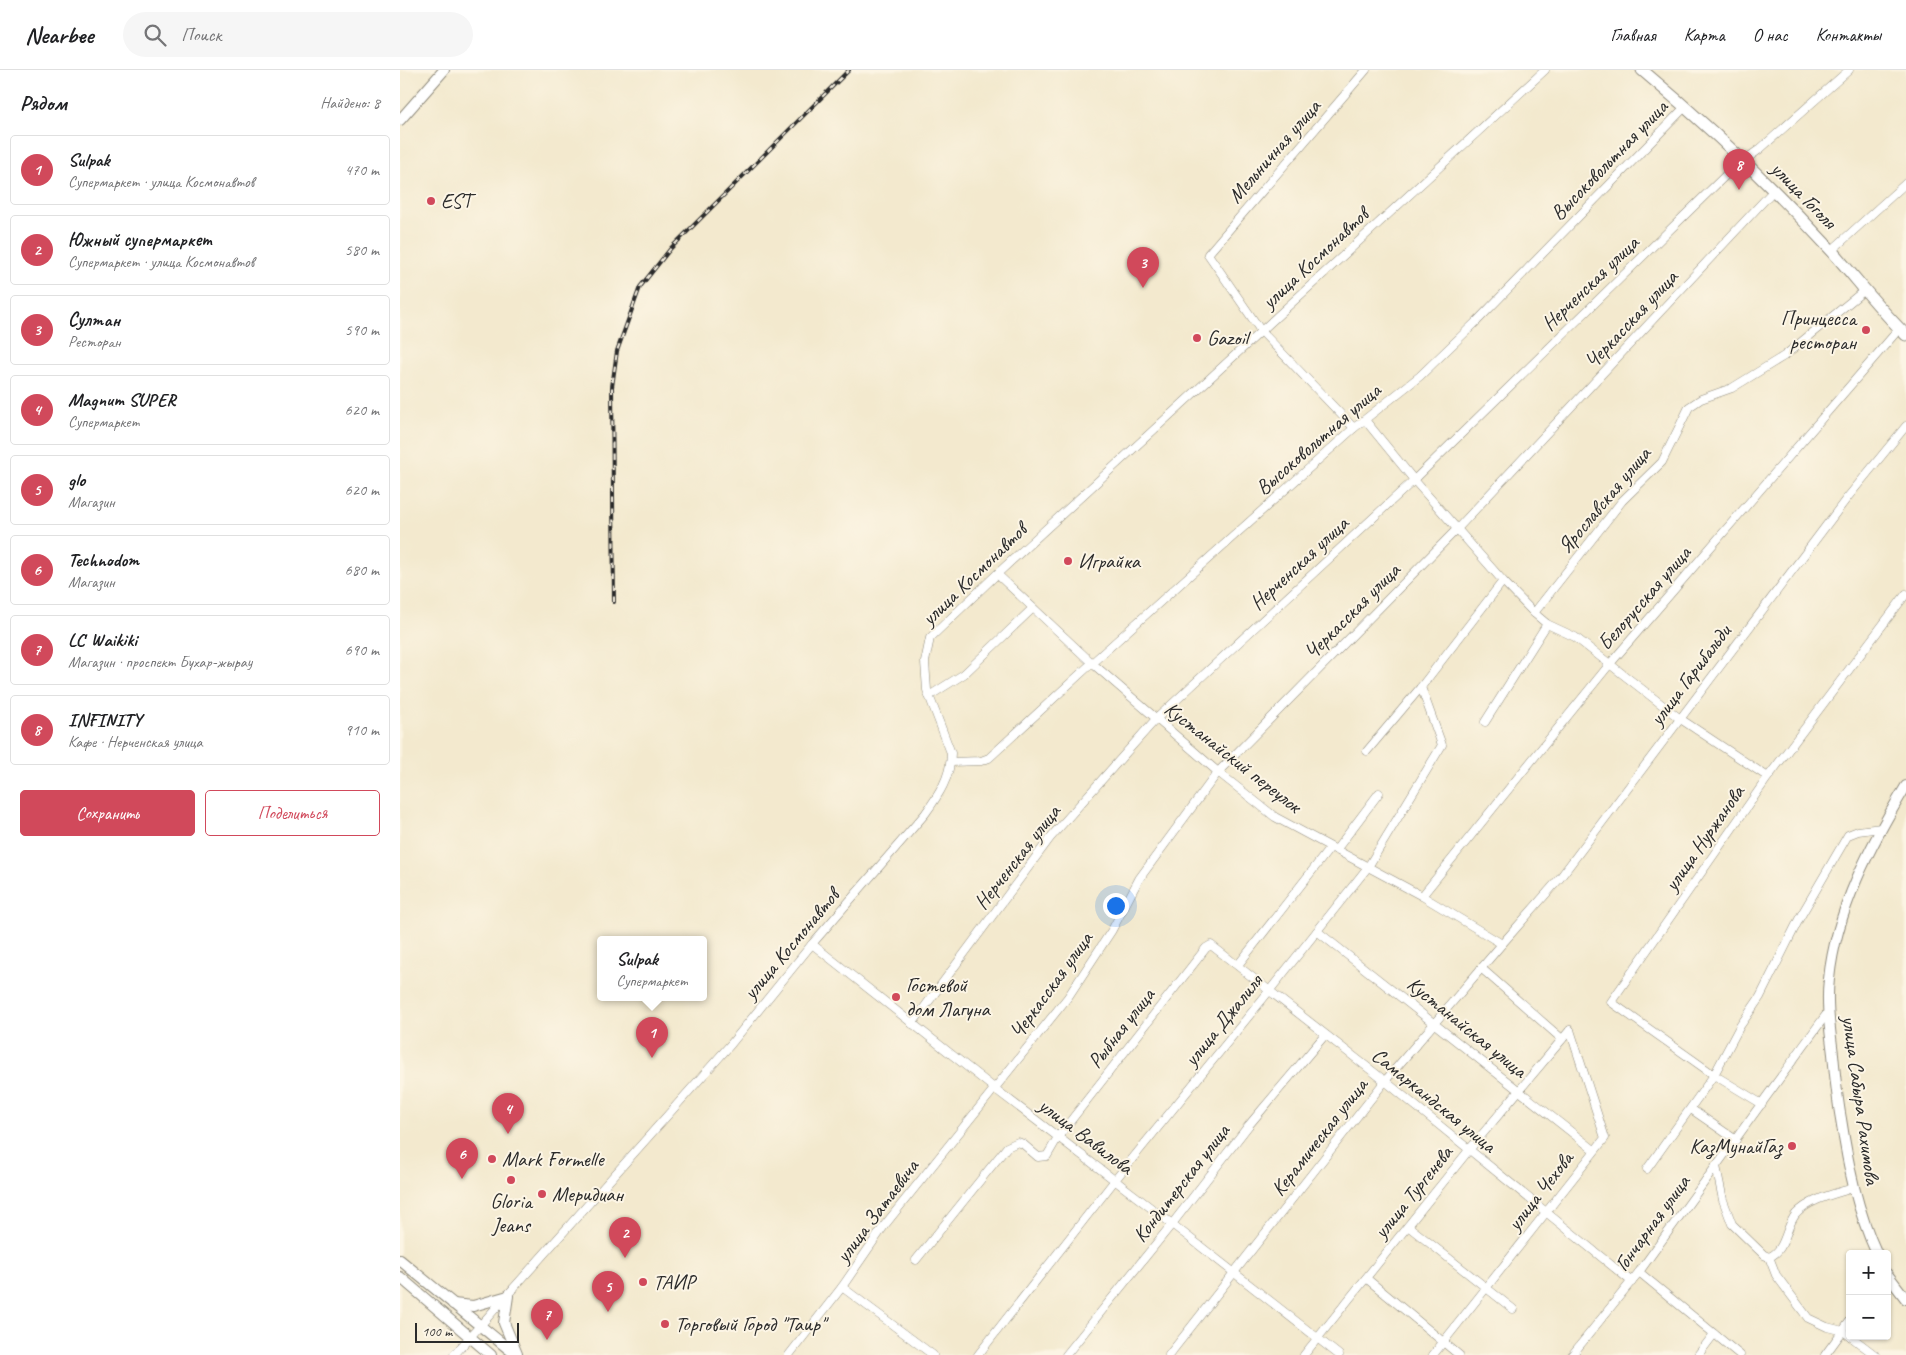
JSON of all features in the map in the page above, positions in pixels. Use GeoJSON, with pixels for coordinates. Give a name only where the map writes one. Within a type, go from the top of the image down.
{"type":"FeatureCollection","features":[{"type":"Feature","properties":{"kind":"highway","name":"улица Гоголя"},"geometry":{"type":"LineString","coordinates":[[1649,72],[1774,190],[1832,251],[1903,332]]}},
{"type":"Feature","properties":{"kind":"main road"},"geometry":{"type":"LineString","coordinates":[[400,120],[444,70]]}},
{"type":"Feature","properties":{"kind":"main road","name":"улица Сабыра Рахимова"},"geometry":{"type":"LineString","coordinates":[[1875,1250],[1853,1188],[1839,1107],[1828,1012],[1829,979],[1836,942],[1847,904],[1881,828],[1906,786]]}},
{"type":"Feature","properties":{"kind":"main road"},"geometry":{"type":"LineString","coordinates":[[400,1260],[517,1355]]}},
{"type":"Feature","properties":{"kind":"main road"},"geometry":{"type":"LineString","coordinates":[[400,1277],[491,1355]]}},
{"type":"Feature","properties":{"kind":"main road"},"geometry":{"type":"LineString","coordinates":[[1891,1279],[1906,1299]]}},
{"type":"Feature","properties":{"kind":"main road"},"geometry":{"type":"LineString","coordinates":[[453,1304],[473,1306],[508,1296],[504,1323],[517,1355]]}},
{"type":"Feature","properties":{"kind":"street","name":"Мельничная улица"},"geometry":{"type":"LineString","coordinates":[[1261,331],[1208,254],[1366,70]]}},
{"type":"Feature","properties":{"kind":"street","name":"Нерченская улица"},"geometry":{"type":"LineString","coordinates":[[912,1024],[1050,838],[1156,719],[1414,480],[1724,176],[1760,149],[1849,70]]}},
{"type":"Feature","properties":{"kind":"street","name":"улица Космонавтов"},"geometry":{"type":"LineString","coordinates":[[454,1355],[731,1044],[812,944],[925,814],[941,792],[951,762],[951,753],[927,690],[925,662],[930,638],[1542,72]]}},
{"type":"Feature","properties":{"kind":"street","name":"Высоковольтная улица"},"geometry":{"type":"LineString","coordinates":[[951,762],[981,762],[989,758],[1354,428],[1420,376],[1685,107]]}},
{"type":"Feature","properties":{"kind":"street"},"geometry":{"type":"LineString","coordinates":[[1832,251],[1906,183]]}},
{"type":"Feature","properties":{"kind":"street","name":"Черкасская улица"},"geometry":{"type":"LineString","coordinates":[[994,1088],[1068,997],[1112,930],[1139,879],[1218,772],[1457,529],[1774,190]]}},
{"type":"Feature","properties":{"kind":"street","name":"Ярославская улица"},"geometry":{"type":"LineString","coordinates":[[1534,613],[1622,501],[1662,462],[1689,407],[1701,399],[1732,388],[1784,356],[1866,289]]}},
{"type":"Feature","properties":{"kind":"street"},"geometry":{"type":"LineString","coordinates":[[1261,331],[1354,428]]}},
{"type":"Feature","properties":{"kind":"street","name":"Белорусская улица"},"geometry":{"type":"LineString","coordinates":[[1422,896],[1609,665],[1903,332]]}},
{"type":"Feature","properties":{"kind":"street"},"geometry":{"type":"LineString","coordinates":[[1365,420],[1414,480],[1503,581],[1534,613],[1547,624],[1575,637],[1679,718],[1768,777]]}},
{"type":"Feature","properties":{"kind":"street","name":"улица Гарибальди"},"geometry":{"type":"LineString","coordinates":[[1502,944],[1560,878],[1847,498],[1906,426]]}},
{"type":"Feature","properties":{"kind":"street","name":"Кустанайский переулок"},"geometry":{"type":"LineString","coordinates":[[997,574],[1092,663],[1156,719],[1275,817],[1422,896],[1502,944]]}},
{"type":"Feature","properties":{"kind":"street"},"geometry":{"type":"LineString","coordinates":[[1367,752],[1421,687],[1503,581]]}},
{"type":"Feature","properties":{"kind":"street","name":"улица Нуржанова"},"geometry":{"type":"LineString","coordinates":[[1762,1104],[1714,1075],[1611,1002],[1768,777],[1906,594]]}},
{"type":"Feature","properties":{"kind":"street"},"geometry":{"type":"LineString","coordinates":[[929,696],[964,674],[1033,608]]}},
{"type":"Feature","properties":{"kind":"street"},"geometry":{"type":"LineString","coordinates":[[1485,722],[1547,624]]}},
{"type":"Feature","properties":{"kind":"street","name":"улица Джалиля"},"geometry":{"type":"LineString","coordinates":[[978,1355],[1115,1180],[1368,867],[1442,745],[1421,687]]}},
{"type":"Feature","properties":{"kind":"street"},"geometry":{"type":"LineString","coordinates":[[1238,965],[1379,793]]}},
{"type":"Feature","properties":{"kind":"street"},"geometry":{"type":"LineString","coordinates":[[1647,1170],[1714,1075],[1740,1026],[1760,997],[1799,919],[1848,835],[1858,831],[1881,828]]}},
{"type":"Feature","properties":{"kind":"street","name":"Кустанайская улица"},"geometry":{"type":"LineString","coordinates":[[1317,931],[1594,1150]]}},
{"type":"Feature","properties":{"kind":"street","name":"улица Вавилова"},"geometry":{"type":"LineString","coordinates":[[812,944],[994,1088],[1339,1355]]}},
{"type":"Feature","properties":{"kind":"street","name":"Керамическая улица"},"geometry":{"type":"LineString","coordinates":[[1169,1355],[1385,1082],[1502,944]]}},
{"type":"Feature","properties":{"kind":"street","name":"Рыбная улица"},"geometry":{"type":"LineString","coordinates":[[916,1260],[1007,1147],[1018,1142],[1041,1158],[1046,1156],[1058,1137],[1206,948],[1210,945],[1214,946]]}},
{"type":"Feature","properties":{"kind":"street","name":"Самаркандская улица"},"geometry":{"type":"LineString","coordinates":[[1214,946],[1632,1282]]}},
{"type":"Feature","properties":{"kind":"street"},"geometry":{"type":"LineString","coordinates":[[1481,968],[1562,1039]]}},
{"type":"Feature","properties":{"kind":"street","name":"Гончарная улица"},"geometry":{"type":"LineString","coordinates":[[1572,1355],[1640,1272],[1828,1012]]}},
{"type":"Feature","properties":{"kind":"street","name":"улица Тургенева"},"geometry":{"type":"LineString","coordinates":[[1304,1355],[1469,1150],[1570,1030]]}},
{"type":"Feature","properties":{"kind":"street","name":"улица Чехова"},"geometry":{"type":"LineString","coordinates":[[1433,1355],[1605,1138],[1570,1030]]}},
{"type":"Feature","properties":{"kind":"street","name":"Кондитерская улица"},"geometry":{"type":"LineString","coordinates":[[1066,1355],[1249,1125],[1325,1035]]}},
{"type":"Feature","properties":{"kind":"street","name":"улица Затаевича"},"geometry":{"type":"LineString","coordinates":[[788,1355],[842,1286],[871,1243],[994,1088]]}},
{"type":"Feature","properties":{"kind":"street"},"geometry":{"type":"LineString","coordinates":[[1691,1109],[1736,1140]]}},
{"type":"Feature","properties":{"kind":"street"},"geometry":{"type":"LineString","coordinates":[[1716,1166],[1722,1200],[1732,1224],[1764,1255],[1769,1257],[1776,1275],[1808,1318],[1827,1327],[1843,1330],[1846,1333]]}},
{"type":"Feature","properties":{"kind":"street"},"geometry":{"type":"LineString","coordinates":[[1769,1257],[1778,1251],[1794,1216],[1805,1206],[1853,1188]]}},
{"type":"Feature","properties":{"kind":"street"},"geometry":{"type":"LineString","coordinates":[[1408,1226],[1513,1309]]}},
{"type":"Feature","properties":{"kind":"street"},"geometry":{"type":"LineString","coordinates":[[1640,1272],[1740,1355]]}},
{"type":"Feature","properties":{"kind":"street"},"geometry":{"type":"LineString","coordinates":[[1366,1278],[1458,1355]]}},
{"type":"Feature","properties":{"kind":"street"},"geometry":{"type":"LineString","coordinates":[[842,1286],[933,1355]]}},
{"type":"Feature","properties":{"kind":"street"},"geometry":{"type":"LineString","coordinates":[[1825,1355],[1846,1326]]}},
{"type":"Feature","properties":{"kind":"street"},"geometry":{"type":"LineString","coordinates":[[1698,1355],[1714,1334]]}},
{"type":"Feature","properties":{"kind":"street"},"geometry":{"type":"LineString","coordinates":[[1855,1340],[1875,1355]]}},
{"type":"Feature","properties":{"kind":"railway"},"geometry":{"type":"LineString","coordinates":[[614,602],[612,387],[617,351],[640,287],[671,248],[849,70]]}},
{"type":"Feature","properties":{"kind":"place","name":"INFINITY"},"geometry":{"type":"Point","coordinates":[1739,190]}},
{"type":"Feature","properties":{"kind":"place","name":"EST"},"geometry":{"type":"Point","coordinates":[431,201]}},
{"type":"Feature","properties":{"kind":"place","name":"Султан"},"geometry":{"type":"Point","coordinates":[1143,288]}},
{"type":"Feature","properties":{"kind":"place","name":"Принцесса ресторан"},"geometry":{"type":"Point","coordinates":[1866,330]}},
{"type":"Feature","properties":{"kind":"place","name":"Gazoil"},"geometry":{"type":"Point","coordinates":[1197,338]}},
{"type":"Feature","properties":{"kind":"place","name":"Играйка"},"geometry":{"type":"Point","coordinates":[1068,561]}},
{"type":"Feature","properties":{"kind":"place","name":"Гостевой дом Лагуна"},"geometry":{"type":"Point","coordinates":[896,997]}},
{"type":"Feature","properties":{"kind":"place","name":"Sulpak"},"geometry":{"type":"Point","coordinates":[652,1058]}},
{"type":"Feature","properties":{"kind":"place","name":"Magnum SUPER"},"geometry":{"type":"Point","coordinates":[508,1134]}},
{"type":"Feature","properties":{"kind":"place","name":"КазМунайГаз"},"geometry":{"type":"Point","coordinates":[1792,1146]}},
{"type":"Feature","properties":{"kind":"place","name":"Mark Formelle"},"geometry":{"type":"Point","coordinates":[492,1159]}},
{"type":"Feature","properties":{"kind":"place","name":"Technodom"},"geometry":{"type":"Point","coordinates":[462,1179]}},
{"type":"Feature","properties":{"kind":"place","name":"Gloria Jeans"},"geometry":{"type":"Point","coordinates":[511,1180]}},
{"type":"Feature","properties":{"kind":"place","name":"Меридиан"},"geometry":{"type":"Point","coordinates":[542,1194]}},
{"type":"Feature","properties":{"kind":"place","name":"Южный супермаркет"},"geometry":{"type":"Point","coordinates":[625,1258]}},
{"type":"Feature","properties":{"kind":"place","name":"ТАИР"},"geometry":{"type":"Point","coordinates":[643,1282]}},
{"type":"Feature","properties":{"kind":"place","name":"glo"},"geometry":{"type":"Point","coordinates":[608,1312]}},
{"type":"Feature","properties":{"kind":"place","name":"Торговый Город \"Таир\""},"geometry":{"type":"Point","coordinates":[665,1324]}},
{"type":"Feature","properties":{"kind":"place","name":"LC Waikiki"},"geometry":{"type":"Point","coordinates":[547,1340]}}]}
